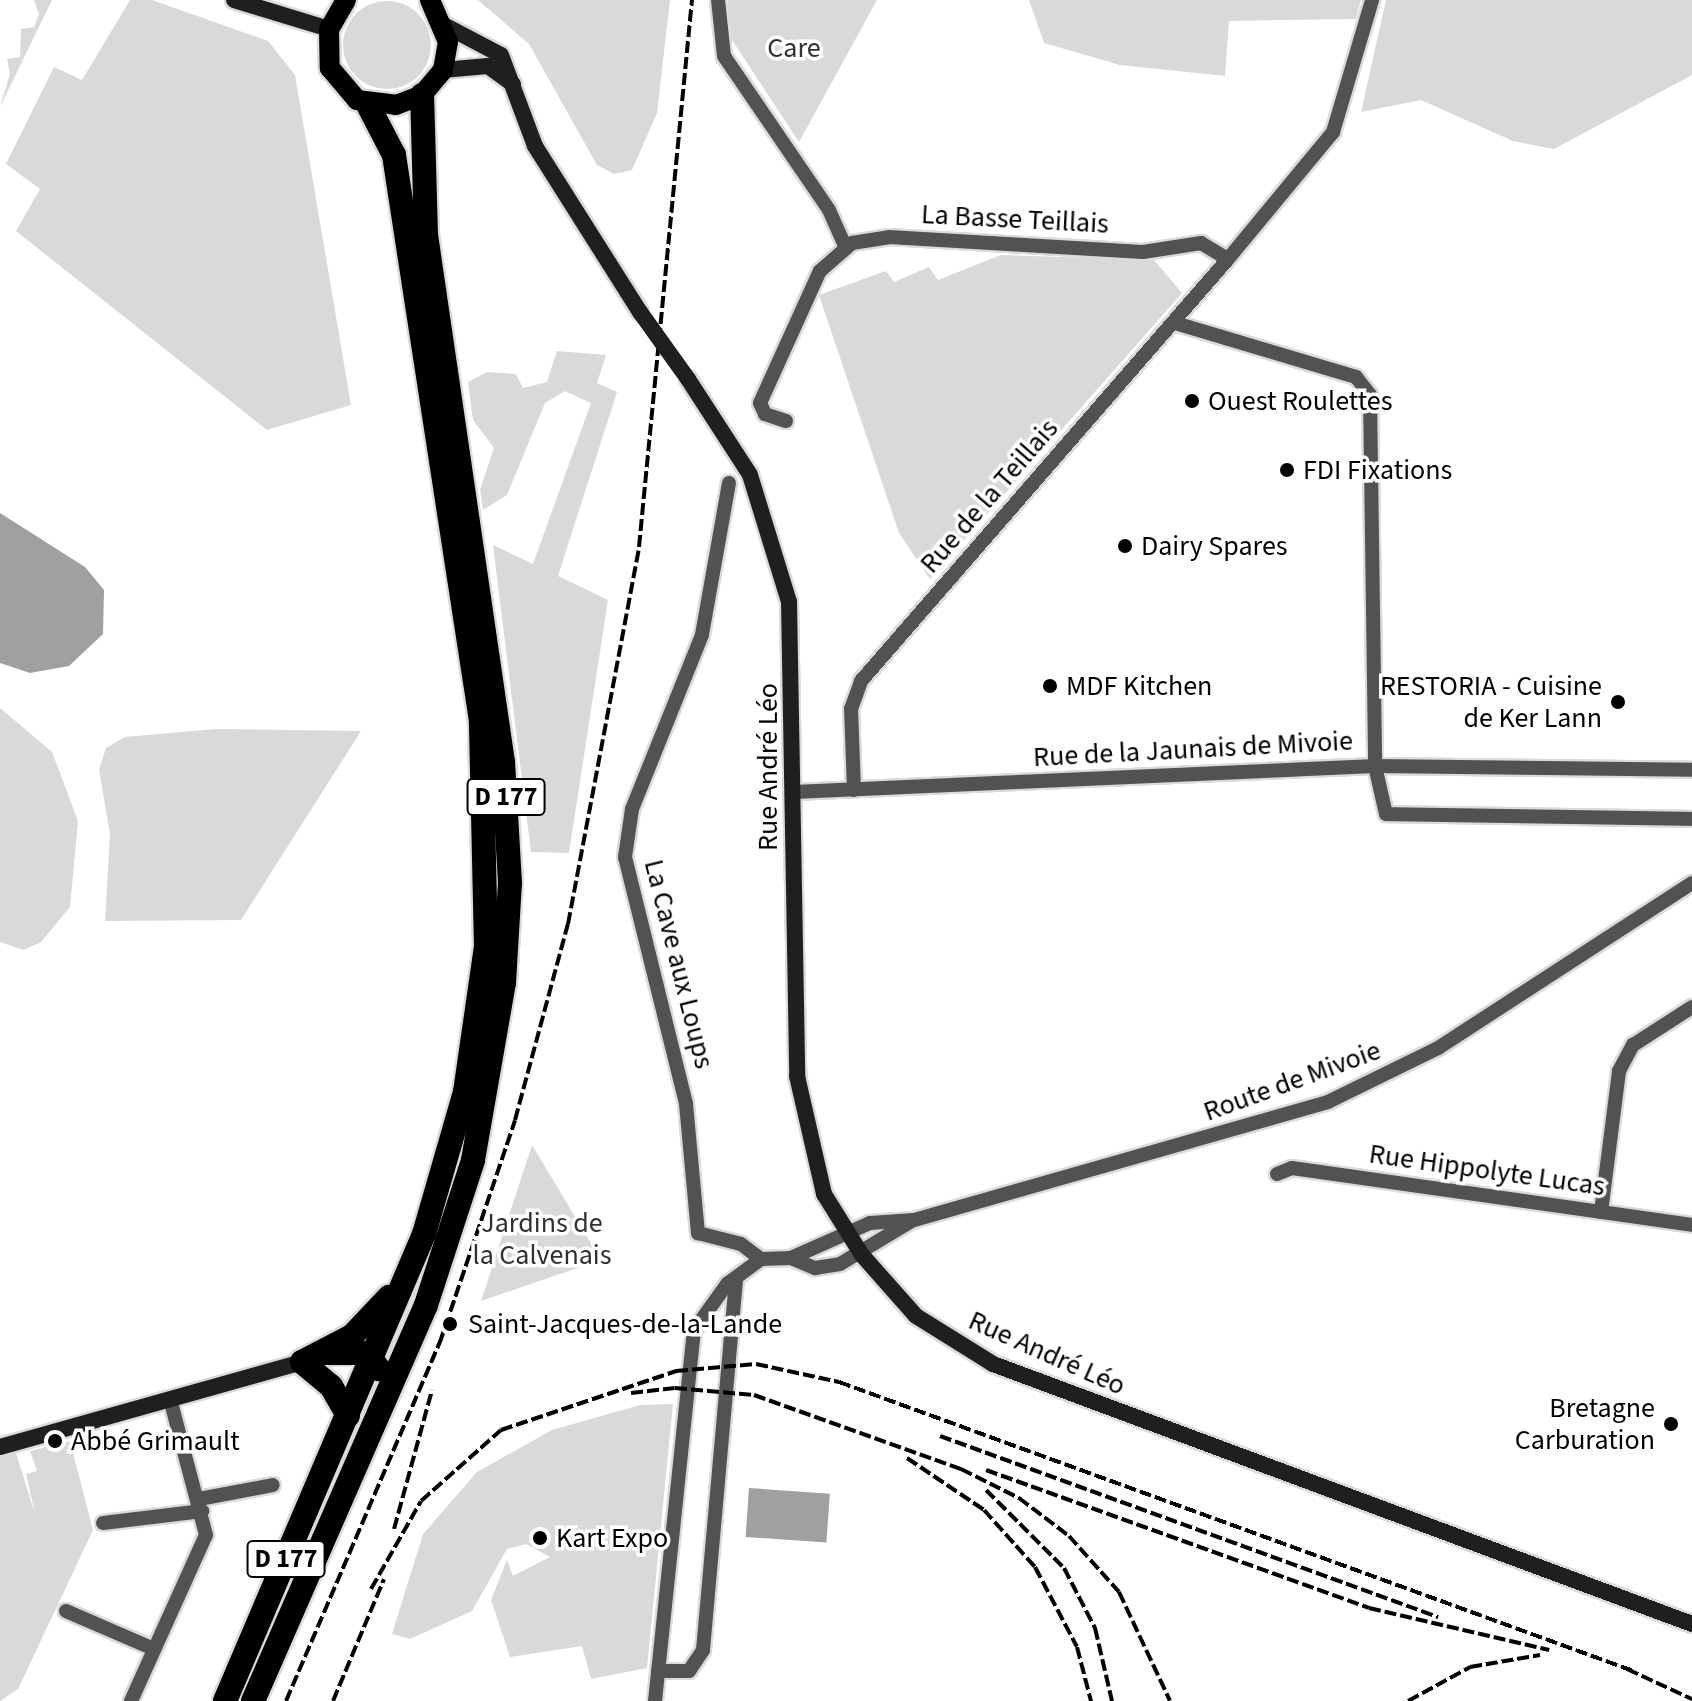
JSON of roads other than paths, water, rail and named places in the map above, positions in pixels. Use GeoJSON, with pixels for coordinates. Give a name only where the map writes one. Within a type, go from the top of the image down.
{"type":"FeatureCollection","features":[{"type":"Feature","properties":{"kind":"highway","name":"D 177"},"geometry":{"type":"LineString","coordinates":[[416,1333],[483,1117],[503,994],[510,883],[498,718],[426,235],[422,95]]}},
{"type":"Feature","properties":{"kind":"highway","name":"D 177"},"geometry":{"type":"LineString","coordinates":[[225,1701],[373,1365],[441,1184],[474,1049],[489,884],[481,721],[396,166],[388,134],[368,105]]}},
{"type":"Feature","properties":{"kind":"highway"},"geometry":{"type":"LineString","coordinates":[[312,1357],[372,1320],[389,1296],[474,1049]]}},
{"type":"Feature","properties":{"kind":"highway"},"geometry":{"type":"LineString","coordinates":[[312,1357],[373,1365],[416,1333]]}},
{"type":"Feature","properties":{"kind":"highway"},"geometry":{"type":"LineString","coordinates":[[258,1690],[416,1333]]}},
{"type":"Feature","properties":{"kind":"highway"},"geometry":{"type":"LineString","coordinates":[[312,1357],[348,1416]]}},
{"type":"Feature","properties":{"kind":"highway"},"geometry":{"type":"LineString","coordinates":[[258,1690],[378,1397],[373,1365]]}},
{"type":"Feature","properties":{"kind":"main road"},"geometry":{"type":"LineString","coordinates":[[346,0],[329,29],[330,68],[368,105],[422,95],[443,70],[444,25],[430,0]]}},
{"type":"Feature","properties":{"kind":"street"},"geometry":{"type":"LineString","coordinates":[[234,0],[329,29]]}},
{"type":"Feature","properties":{"kind":"street"},"geometry":{"type":"LineString","coordinates":[[718,0],[724,56],[829,210],[845,246],[820,271],[760,403],[765,414],[786,421]]}},
{"type":"Feature","properties":{"kind":"street"},"geometry":{"type":"LineString","coordinates":[[1228,259],[1333,132],[1372,0]]}},
{"type":"Feature","properties":{"kind":"street"},"geometry":{"type":"LineString","coordinates":[[444,25],[501,55],[517,88]]}},
{"type":"Feature","properties":{"kind":"street"},"geometry":{"type":"LineString","coordinates":[[443,70],[488,66],[517,88]]}},
{"type":"Feature","properties":{"kind":"street","name":"Rue André Léo"},"geometry":{"type":"LineString","coordinates":[[517,88],[535,146],[577,222],[688,379],[750,475],[781,563],[794,653],[797,1076],[807,1142],[846,1234],[862,1255],[916,1316],[993,1364],[1692,1624]]}},
{"type":"Feature","properties":{"kind":"street","name":"La Basse Teillais"},"geometry":{"type":"LineString","coordinates":[[845,246],[889,237],[1143,252],[1201,243],[1228,259]]}},
{"type":"Feature","properties":{"kind":"street","name":"Rue de la Teillais"},"geometry":{"type":"LineString","coordinates":[[854,790],[851,709],[861,681],[1228,259]]}},
{"type":"Feature","properties":{"kind":"street"},"geometry":{"type":"LineString","coordinates":[[1175,323],[1365,384],[1375,766],[1386,814],[1692,819]]}},
{"type":"Feature","properties":{"kind":"street","name":"La Cave aux Loups"},"geometry":{"type":"LineString","coordinates":[[729,483],[702,635],[625,846],[686,1104],[698,1233],[741,1244],[761,1259]]}},
{"type":"Feature","properties":{"kind":"street","name":"Rue de la Jaunais de Mivoie"},"geometry":{"type":"LineString","coordinates":[[794,792],[1375,766],[1692,770]]}},
{"type":"Feature","properties":{"kind":"street","name":"Route de Mivoie"},"geometry":{"type":"LineString","coordinates":[[791,1258],[846,1234],[914,1220],[1267,1123],[1393,1074],[1692,883]]}},
{"type":"Feature","properties":{"kind":"street"},"geometry":{"type":"LineString","coordinates":[[1601,1212],[1619,1071],[1633,1045],[1692,1007]]}},
{"type":"Feature","properties":{"kind":"street","name":"Rue Hippolyte Lucas"},"geometry":{"type":"LineString","coordinates":[[1277,1174],[1292,1168],[1692,1225]]}},
{"type":"Feature","properties":{"kind":"street","name":"Route de Mivoie"},"geometry":{"type":"LineString","coordinates":[[791,1258],[815,1268],[862,1255],[914,1220]]}},
{"type":"Feature","properties":{"kind":"street"},"geometry":{"type":"LineString","coordinates":[[655,1701],[688,1344],[736,1278],[761,1259],[791,1258]]}},
{"type":"Feature","properties":{"kind":"street"},"geometry":{"type":"LineString","coordinates":[[658,1671],[689,1671],[703,1650],[736,1278]]}},
{"type":"Feature","properties":{"kind":"street"},"geometry":{"type":"LineString","coordinates":[[0,1447],[312,1357]]}},
{"type":"Feature","properties":{"kind":"street"},"geometry":{"type":"LineString","coordinates":[[131,1701],[200,1560],[200,1505],[170,1399]]}},
{"type":"Feature","properties":{"kind":"street"},"geometry":{"type":"LineString","coordinates":[[103,1523],[200,1505],[273,1485]]}},
{"type":"Feature","properties":{"kind":"street"},"geometry":{"type":"LineString","coordinates":[[66,1611],[154,1649]]}},
{"type":"Feature","properties":{"kind":"railway"},"geometry":{"type":"LineString","coordinates":[[286,1701],[440,1342],[515,1120],[568,924],[639,547],[692,0]]}},
{"type":"Feature","properties":{"kind":"railway"},"geometry":{"type":"LineString","coordinates":[[371,1589],[421,1501],[501,1430],[676,1371],[756,1364],[839,1382],[1636,1672]]}},
{"type":"Feature","properties":{"kind":"railway"},"geometry":{"type":"LineString","coordinates":[[631,1393],[675,1388],[754,1395],[961,1469],[1019,1498],[1069,1536],[1119,1592],[1170,1701]]}},
{"type":"Feature","properties":{"kind":"railway"},"geometry":{"type":"LineString","coordinates":[[394,1529],[432,1390]]}},
{"type":"Feature","properties":{"kind":"railway"},"geometry":{"type":"LineString","coordinates":[[940,1436],[1438,1617]]}},
{"type":"Feature","properties":{"kind":"railway"},"geometry":{"type":"LineString","coordinates":[[907,1458],[984,1510],[1035,1567],[1077,1647],[1091,1701]]}},
{"type":"Feature","properties":{"kind":"railway"},"geometry":{"type":"LineString","coordinates":[[986,1470],[1369,1608],[1549,1650]]}},
{"type":"Feature","properties":{"kind":"railway"},"geometry":{"type":"LineString","coordinates":[[986,1490],[1064,1568],[1095,1628],[1112,1701]]}},
{"type":"Feature","properties":{"kind":"railway"},"geometry":{"type":"LineString","coordinates":[[333,1701],[384,1579]]}},
{"type":"Feature","properties":{"kind":"railway"},"geometry":{"type":"LineString","coordinates":[[1408,1701],[1470,1667],[1540,1655]]}},
{"type":"Feature","properties":{"kind":"railway"},"geometry":{"type":"LineString","coordinates":[[1627,1669],[1692,1699]]}},
{"type":"Feature","properties":{"kind":"place","name":"Ouest Roulettes"},"geometry":{"type":"Point","coordinates":[1192,401]}},
{"type":"Feature","properties":{"kind":"place","name":"FDI Fixations"},"geometry":{"type":"Point","coordinates":[1287,470]}},
{"type":"Feature","properties":{"kind":"place","name":"Dairy Spares"},"geometry":{"type":"Point","coordinates":[1125,546]}},
{"type":"Feature","properties":{"kind":"place","name":"MDF Kitchen"},"geometry":{"type":"Point","coordinates":[1050,686]}},
{"type":"Feature","properties":{"kind":"place","name":"RESTORIA - Cuisine de Ker Lann"},"geometry":{"type":"Point","coordinates":[1618,702]}},
{"type":"Feature","properties":{"kind":"place","name":"Saint-Jacques-de-la-Lande"},"geometry":{"type":"Point","coordinates":[450,1324]}},
{"type":"Feature","properties":{"kind":"place","name":"Bretagne Carburation"},"geometry":{"type":"Point","coordinates":[1671,1424]}},
{"type":"Feature","properties":{"kind":"place","name":"Abbé Grimault"},"geometry":{"type":"Point","coordinates":[55,1441]}},
{"type":"Feature","properties":{"kind":"place","name":"Kart Expo"},"geometry":{"type":"Point","coordinates":[540,1538]}},
{"type":"Feature","properties":{"kind":"park label","name":"Care"},"geometry":{"type":"Point","coordinates":[794,48]}},
{"type":"Feature","properties":{"kind":"park label","name":"Jardins de la Calvenais"},"geometry":{"type":"Point","coordinates":[542,1239]}}]}
